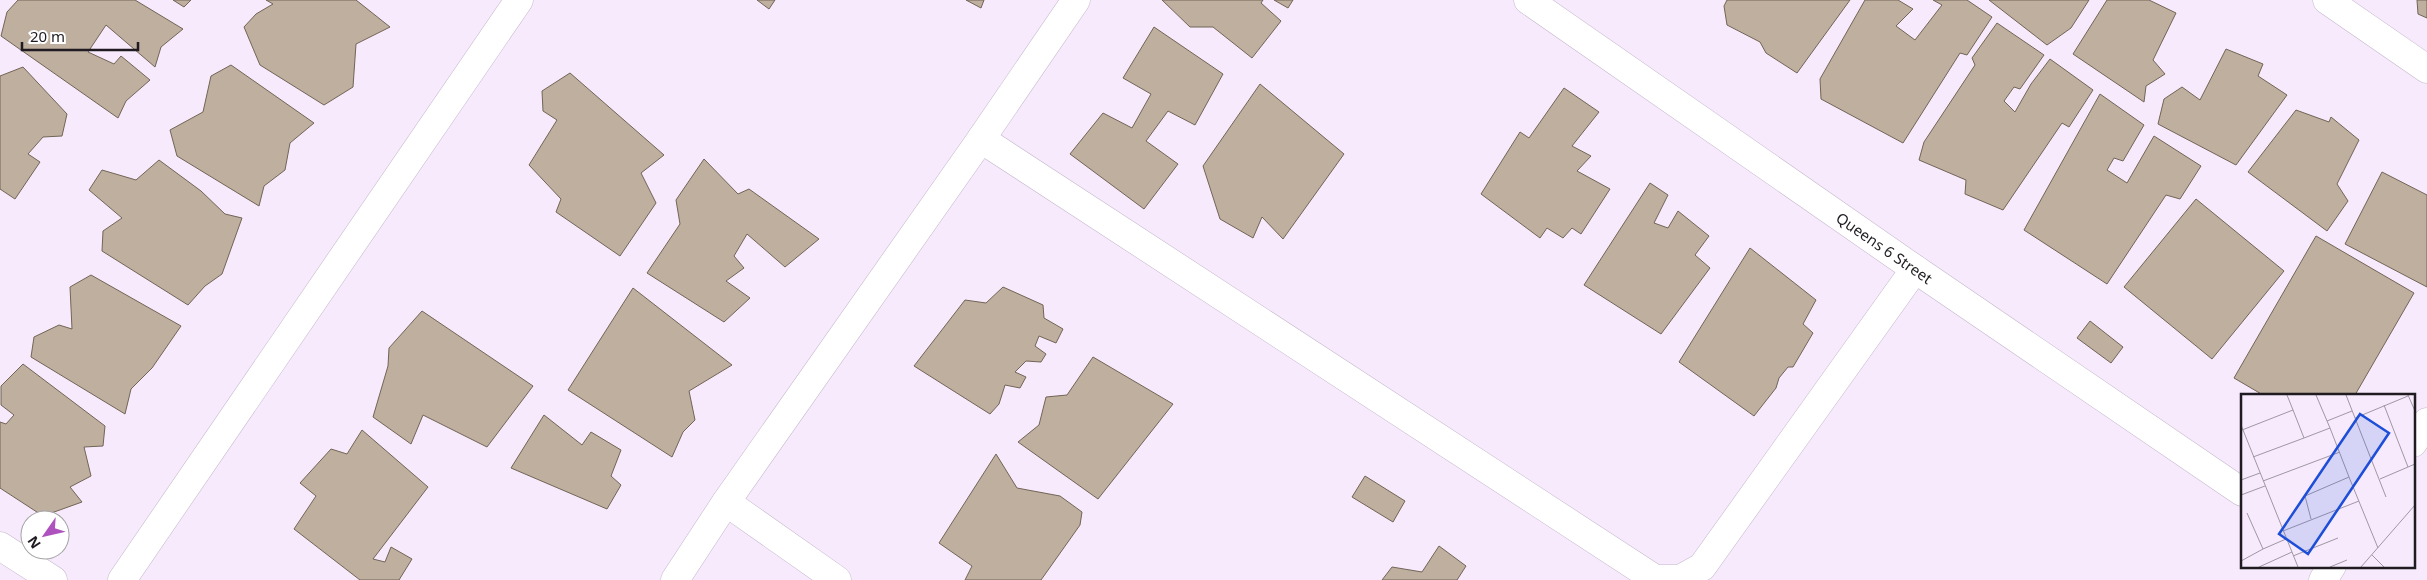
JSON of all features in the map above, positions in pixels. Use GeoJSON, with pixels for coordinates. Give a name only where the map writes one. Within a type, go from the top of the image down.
{"type":"FeatureCollection","features":[{"type":"Feature","properties":{"kind":"street"},"geometry":{"type":"LineString","coordinates":[[122,580],[519,0]]}},
{"type":"Feature","properties":{"kind":"street"},"geometry":{"type":"LineString","coordinates":[[675,580],[726,502],[1076,0]]}},
{"type":"Feature","properties":{"kind":"street","name":"Queens 6 Street"},"geometry":{"type":"LineString","coordinates":[[1528,0],[1915,269],[2241,491]]}},
{"type":"Feature","properties":{"kind":"street"},"geometry":{"type":"LineString","coordinates":[[2327,0],[2427,69]]}},
{"type":"Feature","properties":{"kind":"street"},"geometry":{"type":"LineString","coordinates":[[981,138],[1655,579],[1680,579],[1702,567],[1915,269]]}},
{"type":"Feature","properties":{"kind":"street"},"geometry":{"type":"LineString","coordinates":[[726,502],[837,580]]}},
{"type":"Feature","properties":{"kind":"street"},"geometry":{"type":"LineString","coordinates":[[0,546],[53,580]]}},
{"type":"Feature","properties":{"kind":"street"},"geometry":{"type":"LineString","coordinates":[[2323,580],[2331,568]]}},
{"type":"Feature","properties":{"kind":"building"},"geometry":{"type":"Polygon","coordinates":[[[18,0],[135,0],[183,29],[161,47],[155,67],[106,25],[88,52],[114,64],[121,56],[150,80],[126,101],[118,118],[1,36],[7,12],[18,0]]]}},
{"type":"Feature","properties":{"kind":"building"},"geometry":{"type":"Polygon","coordinates":[[[173,0],[191,0],[184,7],[173,0]]]}},
{"type":"Feature","properties":{"kind":"building"},"geometry":{"type":"Polygon","coordinates":[[[266,0],[356,0],[390,27],[356,44],[353,87],[324,105],[260,65],[244,27],[256,14],[273,4],[266,0]]]}},
{"type":"Feature","properties":{"kind":"building"},"geometry":{"type":"Polygon","coordinates":[[[757,0],[775,0],[769,9],[757,0]]]}},
{"type":"Feature","properties":{"kind":"building"},"geometry":{"type":"Polygon","coordinates":[[[966,0],[984,0],[981,8],[966,0]]]}},
{"type":"Feature","properties":{"kind":"building"},"geometry":{"type":"Polygon","coordinates":[[[1162,0],[1263,0],[1261,3],[1281,21],[1252,58],[1213,27],[1190,27],[1162,0]]]}},
{"type":"Feature","properties":{"kind":"building"},"geometry":{"type":"Polygon","coordinates":[[[1274,0],[1293,0],[1288,8],[1274,0]]]}},
{"type":"Feature","properties":{"kind":"building"},"geometry":{"type":"Polygon","coordinates":[[[1727,0],[1850,0],[1797,73],[1766,53],[1760,42],[1727,25],[1724,6],[1727,0]]]}},
{"type":"Feature","properties":{"kind":"building"},"geometry":{"type":"Polygon","coordinates":[[[1865,0],[1898,0],[1913,9],[1896,26],[1915,40],[1942,5],[1933,0],[1967,0],[1992,17],[1967,55],[1960,53],[1903,143],[1821,99],[1820,79],[1865,0]]]}},
{"type":"Feature","properties":{"kind":"building"},"geometry":{"type":"Polygon","coordinates":[[[1989,0],[2089,0],[2071,28],[2047,45],[1989,0]]]}},
{"type":"Feature","properties":{"kind":"building"},"geometry":{"type":"Polygon","coordinates":[[[2107,0],[2149,0],[2176,13],[2153,60],[2165,74],[2146,86],[2144,102],[2073,54],[2107,0]]]}},
{"type":"Feature","properties":{"kind":"building"},"geometry":{"type":"Polygon","coordinates":[[[2417,0],[2427,0],[2427,18],[2418,14],[2417,0]]]}},
{"type":"Feature","properties":{"kind":"building"},"geometry":{"type":"Polygon","coordinates":[[[1997,23],[2044,55],[2020,89],[2014,87],[2004,101],[2015,112],[2031,84],[2050,59],[2093,90],[2069,127],[2062,123],[2003,210],[1965,194],[1966,180],[1919,160],[1924,142],[1975,65],[1972,58],[1997,23]]]}},
{"type":"Feature","properties":{"kind":"building"},"geometry":{"type":"Polygon","coordinates":[[[1154,27],[1223,74],[1195,125],[1168,111],[1146,141],[1178,164],[1144,209],[1070,154],[1103,113],[1132,128],[1151,94],[1123,78],[1154,27]]]}},
{"type":"Feature","properties":{"kind":"building"},"geometry":{"type":"Polygon","coordinates":[[[2226,49],[2263,64],[2258,76],[2287,95],[2236,165],[2158,124],[2164,99],[2182,87],[2200,100],[2226,49]]]}},
{"type":"Feature","properties":{"kind":"building"},"geometry":{"type":"Polygon","coordinates":[[[231,65],[314,123],[290,143],[285,170],[264,186],[259,206],[177,156],[170,130],[203,112],[211,76],[231,65]]]}},
{"type":"Feature","properties":{"kind":"building"},"geometry":{"type":"Polygon","coordinates":[[[23,67],[67,114],[62,136],[43,137],[28,154],[40,162],[15,199],[0,189],[0,76],[23,67]]]}},
{"type":"Feature","properties":{"kind":"building"},"geometry":{"type":"Polygon","coordinates":[[[570,73],[664,155],[641,173],[656,203],[620,256],[556,212],[561,199],[529,165],[557,120],[543,111],[542,91],[570,73]]]}},
{"type":"Feature","properties":{"kind":"building"},"geometry":{"type":"Polygon","coordinates":[[[1260,84],[1344,154],[1283,239],[1262,217],[1253,238],[1220,219],[1203,166],[1260,84]]]}},
{"type":"Feature","properties":{"kind":"building"},"geometry":{"type":"Polygon","coordinates":[[[1564,88],[1599,112],[1572,146],[1591,156],[1577,171],[1610,189],[1581,234],[1572,228],[1563,238],[1547,228],[1540,238],[1481,194],[1520,132],[1529,138],[1564,88]]]}},
{"type":"Feature","properties":{"kind":"building"},"geometry":{"type":"Polygon","coordinates":[[[2100,94],[2144,125],[2123,161],[2114,158],[2107,170],[2127,183],[2154,136],[2201,166],[2180,199],[2166,195],[2107,284],[2024,230],[2100,94]]]}},
{"type":"Feature","properties":{"kind":"building"},"geometry":{"type":"Polygon","coordinates":[[[2296,110],[2329,122],[2331,117],[2359,140],[2337,184],[2348,201],[2327,231],[2248,172],[2296,110]]]}},
{"type":"Feature","properties":{"kind":"building"},"geometry":{"type":"Polygon","coordinates":[[[704,159],[738,194],[749,189],[819,239],[785,267],[747,234],[734,256],[744,268],[726,281],[750,298],[724,322],[647,273],[680,224],[676,200],[704,159]]]}},
{"type":"Feature","properties":{"kind":"building"},"geometry":{"type":"Polygon","coordinates":[[[159,160],[201,191],[225,214],[242,218],[222,274],[205,286],[188,305],[102,251],[103,231],[122,218],[89,190],[102,170],[136,180],[159,160]]]}},
{"type":"Feature","properties":{"kind":"building"},"geometry":{"type":"Polygon","coordinates":[[[2382,172],[2427,195],[2427,287],[2345,244],[2382,172]]]}},
{"type":"Feature","properties":{"kind":"building"},"geometry":{"type":"Polygon","coordinates":[[[1650,183],[1668,195],[1654,223],[1668,228],[1678,211],[1709,236],[1695,255],[1710,268],[1661,334],[1584,285],[1650,183]]]}},
{"type":"Feature","properties":{"kind":"building"},"geometry":{"type":"Polygon","coordinates":[[[2196,199],[2284,271],[2212,359],[2124,287],[2196,199]]]}},
{"type":"Feature","properties":{"kind":"building"},"geometry":{"type":"Polygon","coordinates":[[[2316,236],[2414,293],[2356,394],[2261,394],[2234,378],[2316,236]]]}},
{"type":"Feature","properties":{"kind":"building"},"geometry":{"type":"Polygon","coordinates":[[[1750,248],[1816,300],[1803,324],[1813,333],[1793,367],[1788,367],[1779,378],[1776,388],[1754,416],[1679,362],[1750,248]]]}},
{"type":"Feature","properties":{"kind":"building"},"geometry":{"type":"Polygon","coordinates":[[[91,275],[181,326],[152,368],[131,389],[125,414],[31,357],[34,337],[59,325],[72,329],[70,287],[91,275]]]}},
{"type":"Feature","properties":{"kind":"building"},"geometry":{"type":"Polygon","coordinates":[[[1003,287],[1043,305],[1044,318],[1063,329],[1056,343],[1039,336],[1035,346],[1046,354],[1041,362],[1026,361],[1015,372],[1026,377],[1020,388],[1005,385],[999,404],[990,414],[914,366],[965,300],[986,303],[1003,287]]]}},
{"type":"Feature","properties":{"kind":"building"},"geometry":{"type":"Polygon","coordinates":[[[633,288],[732,365],[689,391],[695,420],[683,432],[672,457],[568,390],[633,288]]]}},
{"type":"Feature","properties":{"kind":"building"},"geometry":{"type":"Polygon","coordinates":[[[422,311],[533,386],[487,447],[423,415],[411,444],[373,417],[388,366],[389,348],[422,311]]]}},
{"type":"Feature","properties":{"kind":"building"},"geometry":{"type":"Polygon","coordinates":[[[2090,321],[2123,347],[2111,363],[2077,338],[2090,321]]]}},
{"type":"Feature","properties":{"kind":"building"},"geometry":{"type":"Polygon","coordinates":[[[1093,357],[1173,404],[1098,499],[1018,442],[1039,425],[1046,397],[1067,395],[1093,357]]]}},
{"type":"Feature","properties":{"kind":"building"},"geometry":{"type":"Polygon","coordinates":[[[23,364],[105,426],[103,446],[84,447],[91,476],[70,487],[82,502],[60,510],[34,510],[0,488],[0,422],[6,424],[14,415],[1,405],[1,386],[23,364]]]}},
{"type":"Feature","properties":{"kind":"building"},"geometry":{"type":"Polygon","coordinates":[[[544,415],[582,445],[591,432],[621,450],[611,476],[621,485],[607,509],[511,468],[544,415]]]}},
{"type":"Feature","properties":{"kind":"building"},"geometry":{"type":"Polygon","coordinates":[[[362,430],[428,487],[373,559],[385,562],[391,547],[412,559],[399,580],[360,580],[294,529],[316,496],[300,483],[331,449],[347,454],[362,430]]]}},
{"type":"Feature","properties":{"kind":"building"},"geometry":{"type":"Polygon","coordinates":[[[996,454],[1017,488],[1060,496],[1082,512],[1080,525],[1041,580],[965,580],[972,566],[939,543],[996,454]]]}},
{"type":"Feature","properties":{"kind":"building"},"geometry":{"type":"Polygon","coordinates":[[[1365,476],[1405,501],[1393,522],[1352,497],[1365,476]]]}},
{"type":"Feature","properties":{"kind":"building"},"geometry":{"type":"Polygon","coordinates":[[[1439,546],[1466,566],[1457,580],[1382,580],[1392,567],[1422,572],[1439,546]]]}}]}
